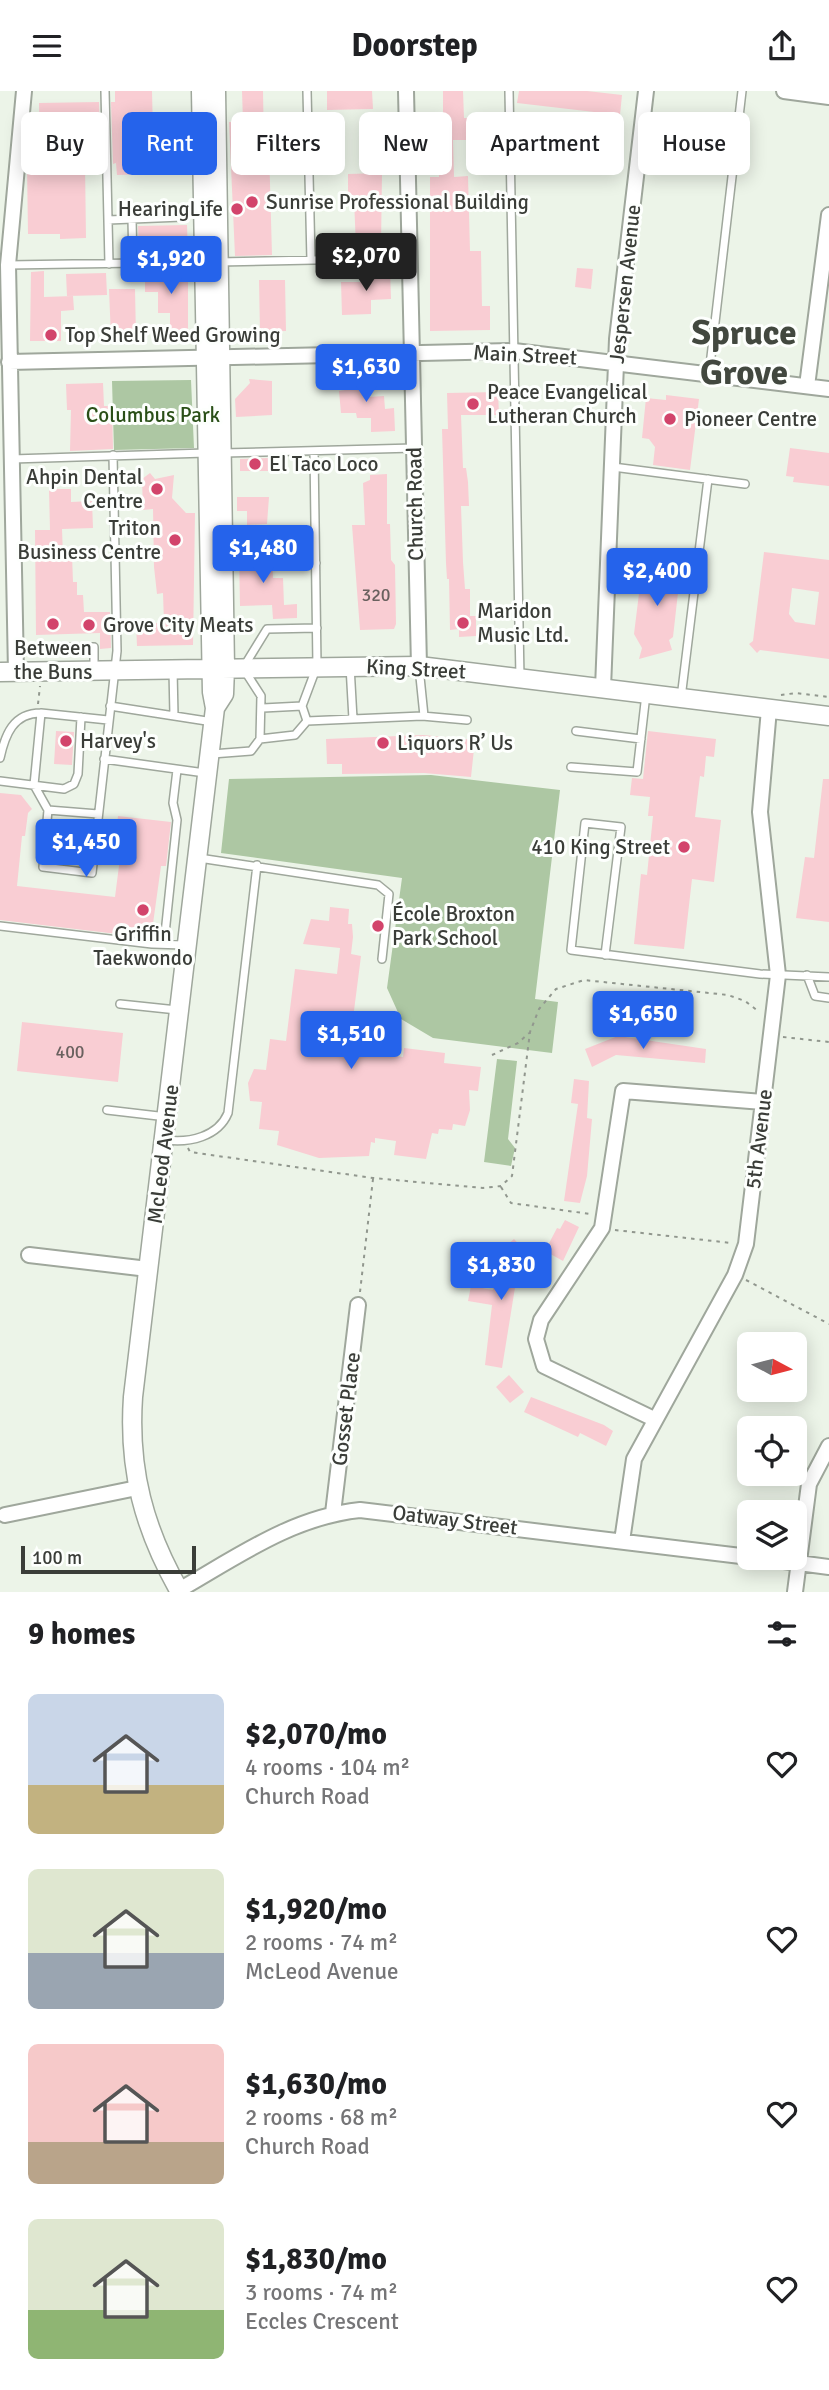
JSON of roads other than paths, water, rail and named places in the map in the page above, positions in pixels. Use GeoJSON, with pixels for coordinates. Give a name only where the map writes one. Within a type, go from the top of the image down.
{"type":"FeatureCollection","features":[{"type":"Feature","properties":{"kind":"street"},"geometry":{"type":"LineString","coordinates":[[8,672],[16,647],[8,265],[24,91]]}},
{"type":"Feature","properties":{"kind":"street","name":"McLeod Avenue"},"geometry":{"type":"LineString","coordinates":[[179,1591],[153,1541],[137,1489],[132,1420],[215,715],[227,668],[215,453],[210,262],[201,91]]}},
{"type":"Feature","properties":{"kind":"street","name":"McLeod Avenue"},"geometry":{"type":"LineString","coordinates":[[210,262],[216,91]]}},
{"type":"Feature","properties":{"kind":"street","name":"Church Road"},"geometry":{"type":"LineString","coordinates":[[406,91],[419,666]]}},
{"type":"Feature","properties":{"kind":"street","name":"Jespersen Avenue"},"geometry":{"type":"LineString","coordinates":[[603,688],[616,363],[646,91]]}},
{"type":"Feature","properties":{"kind":"street"},"geometry":{"type":"LineString","coordinates":[[784,91],[829,97]]}},
{"type":"Feature","properties":{"kind":"street"},"geometry":{"type":"LineString","coordinates":[[807,386],[829,215]]}},
{"type":"Feature","properties":{"kind":"street","name":"Main Street"},"geometry":{"type":"LineString","coordinates":[[9,362],[514,351],[829,389]]}},
{"type":"Feature","properties":{"kind":"street","name":"King Street"},"geometry":{"type":"LineString","coordinates":[[8,672],[419,666],[829,716]]}},
{"type":"Feature","properties":{"kind":"street","name":"5th Avenue"},"geometry":{"type":"LineString","coordinates":[[622,1541],[630,1473],[654,1419],[735,1275],[746,1244],[778,975],[760,812],[769,709]]}},
{"type":"Feature","properties":{"kind":"street"},"geometry":{"type":"LineString","coordinates":[[654,1419],[544,1366],[536,1339],[541,1320],[603,1222],[623,1091],[762,1102]]}},
{"type":"Feature","properties":{"kind":"street"},"geometry":{"type":"LineString","coordinates":[[29,1255],[148,1269]]}},
{"type":"Feature","properties":{"kind":"street","name":"Gosset Place"},"geometry":{"type":"LineString","coordinates":[[333,1513],[358,1305]]}},
{"type":"Feature","properties":{"kind":"street"},"geometry":{"type":"LineString","coordinates":[[807,1500],[809,1484],[829,1446]]}},
{"type":"Feature","properties":{"kind":"street"},"geometry":{"type":"LineString","coordinates":[[5,1515],[137,1489]]}},
{"type":"Feature","properties":{"kind":"street","name":"Oatway Street"},"geometry":{"type":"LineString","coordinates":[[179,1591],[286,1528],[333,1513],[388,1511],[737,1555]]}},
{"type":"Feature","properties":{"kind":"street"},"geometry":{"type":"LineString","coordinates":[[807,1564],[829,1567]]}},
{"type":"Feature","properties":{"kind":"street"},"geometry":{"type":"LineString","coordinates":[[795,1592],[798,1570]]}},
{"type":"Feature","properties":{"kind":"lane"},"geometry":{"type":"LineString","coordinates":[[106,91],[108,264]]}},
{"type":"Feature","properties":{"kind":"lane"},"geometry":{"type":"LineString","coordinates":[[307,91],[311,260]]}},
{"type":"Feature","properties":{"kind":"lane"},"geometry":{"type":"LineString","coordinates":[[509,91],[510,112]]}},
{"type":"Feature","properties":{"kind":"lane"},"geometry":{"type":"LineString","coordinates":[[709,374],[743,91]]}},
{"type":"Feature","properties":{"kind":"lane"},"geometry":{"type":"LineString","coordinates":[[511,175],[520,678]]}},
{"type":"Feature","properties":{"kind":"lane"},"geometry":{"type":"LineString","coordinates":[[108,220],[181,217]]}},
{"type":"Feature","properties":{"kind":"lane"},"geometry":{"type":"LineString","coordinates":[[132,219],[133,264]]}},
{"type":"Feature","properties":{"kind":"lane"},"geometry":{"type":"LineString","coordinates":[[8,265],[410,258]]}},
{"type":"Feature","properties":{"kind":"lane"},"geometry":{"type":"LineString","coordinates":[[11,459],[414,448]]}},
{"type":"Feature","properties":{"kind":"lane"},"geometry":{"type":"LineString","coordinates":[[307,721],[302,706],[317,666],[314,451]]}},
{"type":"Feature","properties":{"kind":"lane"},"geometry":{"type":"LineString","coordinates":[[41,713],[34,785],[48,810],[43,867],[92,873],[116,670],[113,455]]}},
{"type":"Feature","properties":{"kind":"lane"},"geometry":{"type":"LineString","coordinates":[[613,467],[745,484]]}},
{"type":"Feature","properties":{"kind":"lane"},"geometry":{"type":"LineString","coordinates":[[681,698],[708,479]]}},
{"type":"Feature","properties":{"kind":"lane"},"geometry":{"type":"LineString","coordinates":[[277,565],[316,563]]}},
{"type":"Feature","properties":{"kind":"lane"},"geometry":{"type":"LineString","coordinates":[[211,754],[251,751],[260,739],[263,708],[261,697],[227,668],[267,629],[317,628]]}},
{"type":"Feature","properties":{"kind":"lane"},"geometry":{"type":"LineString","coordinates":[[16,647],[94,647],[94,671]]}},
{"type":"Feature","properties":{"kind":"lane"},"geometry":{"type":"LineString","coordinates":[[351,665],[353,719]]}},
{"type":"Feature","properties":{"kind":"lane"},"geometry":{"type":"LineString","coordinates":[[419,666],[424,716]]}},
{"type":"Feature","properties":{"kind":"lane"},"geometry":{"type":"LineString","coordinates":[[173,669],[174,716]]}},
{"type":"Feature","properties":{"kind":"lane"},"geometry":{"type":"LineString","coordinates":[[572,767],[637,772],[646,694]]}},
{"type":"Feature","properties":{"kind":"lane"},"geometry":{"type":"LineString","coordinates":[[110,706],[174,716],[215,715]]}},
{"type":"Feature","properties":{"kind":"lane"},"geometry":{"type":"LineString","coordinates":[[263,708],[302,706]]}},
{"type":"Feature","properties":{"kind":"lane"},"geometry":{"type":"LineString","coordinates":[[0,758],[4,738],[15,721],[27,713],[108,720]]}},
{"type":"Feature","properties":{"kind":"lane"},"geometry":{"type":"LineString","coordinates":[[260,739],[295,735],[307,721],[424,716],[467,720]]}},
{"type":"Feature","properties":{"kind":"lane"},"geometry":{"type":"LineString","coordinates":[[0,781],[64,789],[74,784],[78,774],[81,717]]}},
{"type":"Feature","properties":{"kind":"lane"},"geometry":{"type":"LineString","coordinates":[[576,731],[641,739]]}},
{"type":"Feature","properties":{"kind":"lane"},"geometry":{"type":"LineString","coordinates":[[104,759],[209,773]]}},
{"type":"Feature","properties":{"kind":"lane"},"geometry":{"type":"LineString","coordinates":[[164,943],[177,820],[173,803],[177,770]]}},
{"type":"Feature","properties":{"kind":"lane"},"geometry":{"type":"LineString","coordinates":[[48,810],[98,814]]}},
{"type":"Feature","properties":{"kind":"lane"},"geometry":{"type":"LineString","coordinates":[[605,955],[621,827],[586,823],[571,950],[605,955],[778,975],[829,977]]}},
{"type":"Feature","properties":{"kind":"lane"},"geometry":{"type":"LineString","coordinates":[[199,858],[372,884],[384,889],[389,894],[389,904],[382,959]]}},
{"type":"Feature","properties":{"kind":"lane"},"geometry":{"type":"LineString","coordinates":[[165,1140],[184,1142],[211,1133],[225,1121],[257,865]]}},
{"type":"Feature","properties":{"kind":"lane"},"geometry":{"type":"LineString","coordinates":[[0,926],[189,946]]}},
{"type":"Feature","properties":{"kind":"lane"},"geometry":{"type":"LineString","coordinates":[[807,975],[815,996],[829,998]]}},
{"type":"Feature","properties":{"kind":"lane"},"geometry":{"type":"LineString","coordinates":[[120,1004],[181,1011]]}},
{"type":"Feature","properties":{"kind":"lane"},"geometry":{"type":"LineString","coordinates":[[107,1110],[168,1117]]}},
{"type":"Feature","properties":{"kind":"place","name":"Sunrise Professional Building"},"geometry":{"type":"Point","coordinates":[252,202]}},
{"type":"Feature","properties":{"kind":"place","name":"HearingLife"},"geometry":{"type":"Point","coordinates":[237,209]}},
{"type":"Feature","properties":{"kind":"place","name":"Top Shelf Weed Growing"},"geometry":{"type":"Point","coordinates":[51,335]}},
{"type":"Feature","properties":{"kind":"place","name":"Peace Evangelical Lutheran Church"},"geometry":{"type":"Point","coordinates":[473,404]}},
{"type":"Feature","properties":{"kind":"place","name":"Pioneer Centre"},"geometry":{"type":"Point","coordinates":[670,419]}},
{"type":"Feature","properties":{"kind":"place","name":"El Taco Loco"},"geometry":{"type":"Point","coordinates":[255,464]}},
{"type":"Feature","properties":{"kind":"place","name":"Ahpin Dental Centre"},"geometry":{"type":"Point","coordinates":[157,489]}},
{"type":"Feature","properties":{"kind":"place","name":"Triton Business Centre"},"geometry":{"type":"Point","coordinates":[175,540]}},
{"type":"Feature","properties":{"kind":"place","name":"Maridon Music Ltd."},"geometry":{"type":"Point","coordinates":[463,623]}},
{"type":"Feature","properties":{"kind":"place","name":"Between the Buns"},"geometry":{"type":"Point","coordinates":[53,624]}},
{"type":"Feature","properties":{"kind":"place","name":"Grove City Meats"},"geometry":{"type":"Point","coordinates":[89,625]}},
{"type":"Feature","properties":{"kind":"place","name":"Harvey's"},"geometry":{"type":"Point","coordinates":[66,741]}},
{"type":"Feature","properties":{"kind":"place","name":"Liquors R’ Us"},"geometry":{"type":"Point","coordinates":[383,743]}},
{"type":"Feature","properties":{"kind":"place","name":"410 King Street"},"geometry":{"type":"Point","coordinates":[684,847]}},
{"type":"Feature","properties":{"kind":"place","name":"Griffin Taekwondo"},"geometry":{"type":"Point","coordinates":[143,910]}},
{"type":"Feature","properties":{"kind":"place","name":"École Broxton Park School"},"geometry":{"type":"Point","coordinates":[378,926]}},
{"type":"Feature","properties":{"kind":"district","name":"Spruce Grove"},"geometry":{"type":"Point","coordinates":[744,352]}},
{"type":"Feature","properties":{"kind":"park label","name":"Columbus Park"},"geometry":{"type":"Point","coordinates":[153,415]}}]}
